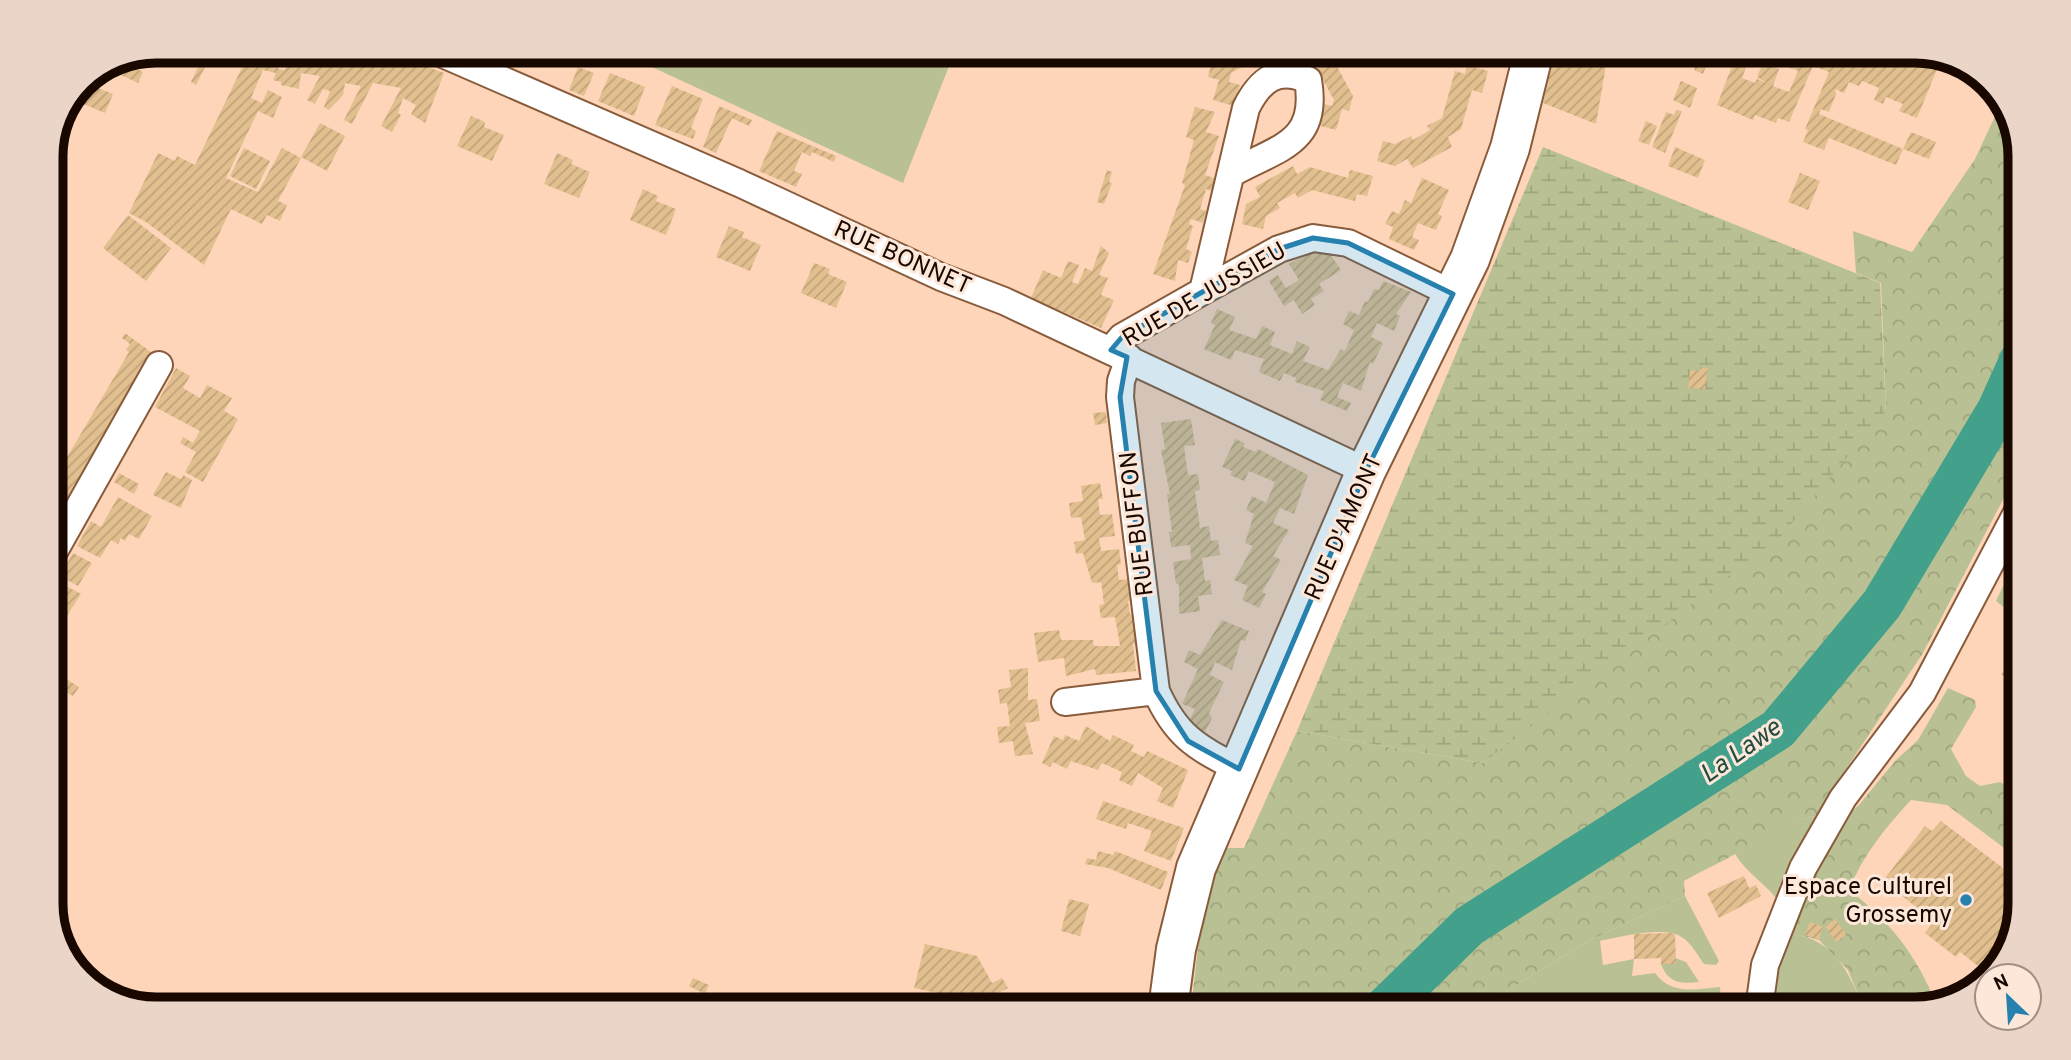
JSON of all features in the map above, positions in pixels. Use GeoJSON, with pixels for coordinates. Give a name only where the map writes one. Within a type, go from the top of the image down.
{"type":"FeatureCollection","features":[{"type":"Feature","properties":{"kind":"street","name":"RUE BONNET"},"geometry":{"type":"LineString","coordinates":[[463,63],[1120,354],[1366,471]]}},
{"type":"Feature","properties":{"kind":"street","name":"RUE D'AMONT"},"geometry":{"type":"LineString","coordinates":[[1170,997],[1176,949],[1193,878],[1366,471],[1454,295],[1485,222],[1510,148],[1531,63]]}},
{"type":"Feature","properties":{"kind":"street"},"geometry":{"type":"LineString","coordinates":[[1203,291],[1232,173]]}},
{"type":"Feature","properties":{"kind":"street","name":"RUE DE JUSSIEU"},"geometry":{"type":"LineString","coordinates":[[1120,354],[1122,337],[1296,242],[1329,238],[1348,243],[1454,295]]}},
{"type":"Feature","properties":{"kind":"street","name":"RUE BUFFON"},"geometry":{"type":"LineString","coordinates":[[1120,354],[1121,397],[1156,691],[1175,727],[1188,741],[1239,769]]}},
{"type":"Feature","properties":{"kind":"street"},"geometry":{"type":"LineString","coordinates":[[63,536],[159,365]]}},
{"type":"Feature","properties":{"kind":"street"},"geometry":{"type":"LineString","coordinates":[[1761,997],[1765,965],[1803,869],[1843,798],[1923,693],[2008,530]]}},
{"type":"Feature","properties":{"kind":"street"},"geometry":{"type":"LineString","coordinates":[[1065,702],[1156,691]]}},
{"type":"Feature","properties":{"kind":"highlighted area"},"geometry":{"type":"Polygon","coordinates":[[[1313,238],[1348,243],[1453,294],[1366,471],[1239,769],[1188,741],[1156,691],[1120,397],[1127,357],[1111,350],[1122,337],[1279,249],[1313,238]]]}},
{"type":"Feature","properties":{"kind":"green space"},"geometry":{"type":"Polygon","coordinates":[[[643,63],[950,63],[903,183],[643,63]]]}},
{"type":"Feature","properties":{"kind":"green space"},"geometry":{"type":"Polygon","coordinates":[[[1997,113],[2003,126],[2008,150],[2008,490],[1923,653],[1840,778],[1822,814],[1778,829],[1684,881],[1685,896],[1588,941],[1498,997],[1192,997],[1202,912],[1219,848],[1244,848],[1297,731],[1483,763],[1886,411],[1881,283],[1856,273],[1853,231],[1912,252],[1975,159],[1997,113]]]}},
{"type":"Feature","properties":{"kind":"green space"},"geometry":{"type":"Polygon","coordinates":[[[1543,147],[1880,283],[1886,411],[1781,536],[1483,763],[1297,731],[1543,147]]]}},
{"type":"Feature","properties":{"kind":"green space"},"geometry":{"type":"Polygon","coordinates":[[[2008,576],[2008,610],[1996,601],[2008,576]]]}},
{"type":"Feature","properties":{"kind":"green space"},"geometry":{"type":"Polygon","coordinates":[[[1948,688],[1975,700],[1976,707],[1951,749],[1966,776],[1980,786],[2000,782],[2008,787],[2008,851],[1947,805],[1911,800],[1876,842],[1849,890],[1878,914],[1901,940],[1932,995],[1859,997],[1848,970],[1819,940],[1791,933],[1813,872],[1842,819],[1859,805],[1895,761],[1918,740],[1948,688]]]}},
{"type":"Feature","properties":{"kind":"green space"},"geometry":{"type":"Polygon","coordinates":[[[1822,814],[1777,899],[1735,854],[1778,826],[1822,814]]]}},
{"type":"Feature","properties":{"kind":"green space"},"geometry":{"type":"Polygon","coordinates":[[[1685,896],[1719,961],[1716,965],[1704,964],[1692,947],[1676,934],[1655,932],[1600,941],[1603,965],[1634,959],[1632,976],[1655,973],[1669,985],[1693,990],[1720,987],[1721,997],[1498,997],[1588,941],[1685,896]]]}},
{"type":"Feature","properties":{"kind":"green space"},"geometry":{"type":"Polygon","coordinates":[[[1791,933],[1806,937],[1819,943],[1838,960],[1846,970],[1859,997],[1774,997],[1778,966],[1791,933]]]}},
{"type":"Feature","properties":{"kind":"green space"},"geometry":{"type":"Polygon","coordinates":[[[1675,958],[1686,962],[1699,982],[1676,981],[1667,975],[1661,964],[1675,964],[1675,958]]]}},
{"type":"Feature","properties":{"kind":"building"},"geometry":{"type":"Polygon","coordinates":[[[200,63],[207,63],[196,85],[191,82],[200,63]]]}},
{"type":"Feature","properties":{"kind":"building"},"geometry":{"type":"Polygon","coordinates":[[[244,63],[279,63],[278,69],[285,70],[286,63],[417,63],[444,73],[425,123],[411,114],[416,105],[403,98],[398,113],[401,115],[392,132],[381,126],[401,88],[373,83],[352,124],[344,120],[361,86],[345,83],[343,95],[329,110],[324,107],[330,91],[323,89],[315,104],[307,100],[320,76],[301,73],[299,89],[281,85],[281,82],[273,80],[276,73],[263,70],[251,98],[262,103],[268,90],[282,97],[273,118],[258,111],[226,178],[258,192],[282,148],[301,158],[278,201],[287,205],[280,221],[267,215],[262,224],[231,209],[204,265],[146,222],[129,213],[158,153],[175,161],[177,156],[195,165],[244,63]]]}},
{"type":"Feature","properties":{"kind":"building"},"geometry":{"type":"Polygon","coordinates":[[[1212,63],[1250,63],[1231,73],[1229,82],[1240,85],[1234,106],[1213,100],[1219,80],[1208,77],[1212,63]]]}},
{"type":"Feature","properties":{"kind":"building"},"geometry":{"type":"Polygon","coordinates":[[[1335,63],[1353,96],[1349,111],[1342,109],[1336,130],[1313,124],[1320,103],[1332,106],[1334,100],[1317,69],[1335,63]]]}},
{"type":"Feature","properties":{"kind":"building"},"geometry":{"type":"Polygon","coordinates":[[[1552,63],[1606,65],[1596,124],[1543,103],[1552,63]]]}},
{"type":"Feature","properties":{"kind":"building"},"geometry":{"type":"Polygon","coordinates":[[[1697,63],[1707,63],[1703,74],[1694,70],[1697,63]]]}},
{"type":"Feature","properties":{"kind":"building"},"geometry":{"type":"Polygon","coordinates":[[[1727,63],[1748,63],[1742,78],[1755,83],[1757,79],[1767,83],[1757,77],[1763,63],[1774,63],[1773,66],[1779,69],[1773,86],[1789,92],[1798,71],[1781,63],[1915,63],[1938,67],[1917,118],[1899,111],[1903,104],[1886,97],[1883,104],[1874,100],[1879,88],[1862,81],[1859,86],[1849,82],[1844,93],[1835,89],[1836,94],[1829,112],[1821,109],[1819,114],[1903,149],[1896,165],[1829,138],[1824,150],[1803,142],[1808,130],[1805,129],[1829,72],[1813,66],[1789,122],[1778,118],[1776,123],[1755,115],[1753,120],[1717,105],[1732,66],[1727,63]]]}},
{"type":"Feature","properties":{"kind":"building"},"geometry":{"type":"Polygon","coordinates":[[[1467,65],[1488,71],[1482,93],[1472,90],[1461,129],[1448,137],[1452,147],[1413,168],[1407,159],[1395,166],[1377,161],[1383,141],[1395,144],[1411,136],[1413,140],[1430,130],[1427,126],[1442,118],[1455,71],[1465,74],[1467,65]]]}},
{"type":"Feature","properties":{"kind":"building"},"geometry":{"type":"Polygon","coordinates":[[[133,66],[143,72],[138,83],[121,75],[123,69],[133,66]]]}},
{"type":"Feature","properties":{"kind":"building"},"geometry":{"type":"Polygon","coordinates":[[[578,67],[594,73],[584,96],[569,90],[578,67]]]}},
{"type":"Feature","properties":{"kind":"building"},"geometry":{"type":"Polygon","coordinates":[[[610,73],[645,87],[634,116],[598,101],[610,73]]]}},
{"type":"Feature","properties":{"kind":"building"},"geometry":{"type":"Polygon","coordinates":[[[1681,81],[1697,88],[1690,108],[1673,100],[1681,81]]]}},
{"type":"Feature","properties":{"kind":"building"},"geometry":{"type":"Polygon","coordinates":[[[672,86],[703,99],[691,128],[696,131],[693,139],[655,125],[672,86]]]}},
{"type":"Feature","properties":{"kind":"building"},"geometry":{"type":"Polygon","coordinates":[[[94,87],[113,94],[105,113],[80,103],[94,87]]]}},
{"type":"Feature","properties":{"kind":"building"},"geometry":{"type":"Polygon","coordinates":[[[719,106],[752,120],[749,126],[732,118],[716,153],[703,147],[719,106]]]}},
{"type":"Feature","properties":{"kind":"building"},"geometry":{"type":"Polygon","coordinates":[[[1195,107],[1215,112],[1206,132],[1219,136],[1205,175],[1216,179],[1212,191],[1206,189],[1200,209],[1206,211],[1203,223],[1191,219],[1189,224],[1193,226],[1186,249],[1192,252],[1188,263],[1178,260],[1175,281],[1153,274],[1185,185],[1182,183],[1194,140],[1186,137],[1195,107]]]}},
{"type":"Feature","properties":{"kind":"building"},"geometry":{"type":"Polygon","coordinates":[[[1676,110],[1682,111],[1665,153],[1652,147],[1666,112],[1674,115],[1676,110]]]}},
{"type":"Feature","properties":{"kind":"building"},"geometry":{"type":"Polygon","coordinates":[[[471,116],[485,122],[484,127],[504,135],[492,161],[457,146],[471,116]]]}},
{"type":"Feature","properties":{"kind":"building"},"geometry":{"type":"Polygon","coordinates":[[[1646,121],[1657,126],[1649,145],[1638,141],[1646,121]]]}},
{"type":"Feature","properties":{"kind":"building"},"geometry":{"type":"Polygon","coordinates":[[[320,123],[345,136],[327,171],[301,157],[320,123]]]}},
{"type":"Feature","properties":{"kind":"building"},"geometry":{"type":"Polygon","coordinates":[[[777,131],[836,156],[834,162],[812,152],[810,156],[802,152],[794,171],[802,174],[796,187],[759,171],[777,131]]]}},
{"type":"Feature","properties":{"kind":"building"},"geometry":{"type":"Polygon","coordinates":[[[1911,132],[1936,142],[1929,159],[1903,149],[1911,132]]]}},
{"type":"Feature","properties":{"kind":"building"},"geometry":{"type":"Polygon","coordinates":[[[1675,147],[1705,160],[1698,178],[1668,166],[1675,147]]]}},
{"type":"Feature","properties":{"kind":"building"},"geometry":{"type":"Polygon","coordinates":[[[244,148],[270,161],[256,189],[230,176],[244,148]]]}},
{"type":"Feature","properties":{"kind":"building"},"geometry":{"type":"Polygon","coordinates":[[[557,153],[573,160],[571,164],[590,172],[579,198],[544,184],[557,153]]]}},
{"type":"Feature","properties":{"kind":"building"},"geometry":{"type":"Polygon","coordinates":[[[1293,166],[1297,174],[1310,167],[1348,178],[1350,170],[1373,176],[1367,196],[1357,194],[1355,201],[1312,190],[1298,198],[1295,193],[1277,203],[1280,208],[1266,216],[1263,229],[1242,224],[1246,204],[1260,197],[1255,187],[1293,166]]]}},
{"type":"Feature","properties":{"kind":"building"},"geometry":{"type":"Polygon","coordinates":[[[1107,170],[1112,172],[1109,182],[1112,183],[1104,204],[1097,202],[1107,170]]]}},
{"type":"Feature","properties":{"kind":"building"},"geometry":{"type":"Polygon","coordinates":[[[1800,173],[1820,181],[1808,210],[1788,202],[1800,173]]]}},
{"type":"Feature","properties":{"kind":"building"},"geometry":{"type":"Polygon","coordinates":[[[1422,178],[1449,190],[1438,214],[1442,216],[1436,230],[1418,223],[1412,237],[1419,240],[1414,250],[1389,239],[1393,227],[1385,224],[1392,211],[1399,214],[1405,200],[1411,203],[1422,178]]]}},
{"type":"Feature","properties":{"kind":"building"},"geometry":{"type":"Polygon","coordinates":[[[643,189],[658,196],[656,201],[676,209],[666,235],[630,220],[643,189]]]}},
{"type":"Feature","properties":{"kind":"building"},"geometry":{"type":"Polygon","coordinates":[[[128,215],[171,248],[146,281],[103,248],[128,215]]]}},
{"type":"Feature","properties":{"kind":"building"},"geometry":{"type":"Polygon","coordinates":[[[729,226],[744,232],[742,237],[761,245],[750,271],[716,257],[729,226]]]}},
{"type":"Feature","properties":{"kind":"building"},"geometry":{"type":"Polygon","coordinates":[[[1324,245],[1341,270],[1319,284],[1324,291],[1311,299],[1315,305],[1302,314],[1294,300],[1284,306],[1269,281],[1278,275],[1286,288],[1299,280],[1289,264],[1324,245]]]}},
{"type":"Feature","properties":{"kind":"building"},"geometry":{"type":"Polygon","coordinates":[[[1101,246],[1109,253],[1099,275],[1108,278],[1101,295],[1114,300],[1101,328],[1031,298],[1043,270],[1061,278],[1068,261],[1079,265],[1072,282],[1078,284],[1085,268],[1092,271],[1101,246]]]}},
{"type":"Feature","properties":{"kind":"building"},"geometry":{"type":"Polygon","coordinates":[[[814,263],[830,269],[828,274],[847,282],[836,308],[801,293],[814,263]]]}},
{"type":"Feature","properties":{"kind":"building"},"geometry":{"type":"Polygon","coordinates":[[[1383,281],[1411,292],[1396,314],[1400,316],[1394,331],[1377,323],[1371,337],[1383,343],[1373,364],[1370,362],[1361,391],[1343,383],[1337,397],[1351,403],[1347,411],[1320,400],[1324,391],[1295,382],[1296,378],[1284,373],[1280,381],[1259,372],[1264,359],[1235,350],[1231,360],[1204,349],[1215,325],[1211,323],[1217,309],[1235,317],[1229,330],[1256,339],[1262,326],[1275,332],[1270,345],[1292,354],[1297,341],[1310,347],[1303,361],[1328,370],[1341,349],[1345,351],[1354,330],[1343,324],[1349,311],[1359,315],[1365,301],[1368,302],[1374,289],[1379,290],[1383,281]]]}},
{"type":"Feature","properties":{"kind":"building"},"geometry":{"type":"Polygon","coordinates":[[[125,333],[155,355],[63,517],[63,464],[129,352],[126,350],[130,344],[122,338],[125,333]]]}},
{"type":"Feature","properties":{"kind":"building"},"geometry":{"type":"Polygon","coordinates":[[[1700,367],[1708,368],[1705,389],[1688,388],[1690,370],[1700,371],[1700,367]]]}},
{"type":"Feature","properties":{"kind":"building"},"geometry":{"type":"Polygon","coordinates":[[[176,368],[190,376],[183,388],[200,398],[207,385],[232,398],[224,411],[238,419],[203,482],[185,472],[196,452],[180,443],[183,437],[193,443],[200,431],[155,407],[176,368]]]}},
{"type":"Feature","properties":{"kind":"building"},"geometry":{"type":"Polygon","coordinates":[[[1106,412],[1107,423],[1095,425],[1093,413],[1106,412]]]}},
{"type":"Feature","properties":{"kind":"building"},"geometry":{"type":"Polygon","coordinates":[[[1191,419],[1195,445],[1184,446],[1188,475],[1198,474],[1200,490],[1195,491],[1200,528],[1209,526],[1211,541],[1218,540],[1220,555],[1202,558],[1205,581],[1210,580],[1212,594],[1198,596],[1200,611],[1179,614],[1179,584],[1176,584],[1173,562],[1191,559],[1190,545],[1171,547],[1169,532],[1172,532],[1167,494],[1170,494],[1161,450],[1165,449],[1161,423],[1191,419]]]}},
{"type":"Feature","properties":{"kind":"building"},"geometry":{"type":"Polygon","coordinates":[[[1235,439],[1245,443],[1243,447],[1256,452],[1258,449],[1308,475],[1294,514],[1280,508],[1273,523],[1289,530],[1273,556],[1281,560],[1262,592],[1266,594],[1259,608],[1242,600],[1248,586],[1234,580],[1253,546],[1245,543],[1254,514],[1246,510],[1252,496],[1266,503],[1275,482],[1249,471],[1244,481],[1230,475],[1232,471],[1222,467],[1235,439]]]}},
{"type":"Feature","properties":{"kind":"building"},"geometry":{"type":"Polygon","coordinates":[[[166,472],[181,479],[183,475],[192,480],[181,508],[153,495],[166,472]]]}},
{"type":"Feature","properties":{"kind":"building"},"geometry":{"type":"Polygon","coordinates":[[[119,473],[139,484],[134,494],[114,482],[119,473]]]}},
{"type":"Feature","properties":{"kind":"building"},"geometry":{"type":"Polygon","coordinates":[[[1100,483],[1103,499],[1098,499],[1100,515],[1112,514],[1115,536],[1099,538],[1101,551],[1119,549],[1119,580],[1130,579],[1133,600],[1128,601],[1130,615],[1134,614],[1139,644],[1133,644],[1136,671],[1096,675],[1095,669],[1066,676],[1064,658],[1038,662],[1034,633],[1059,630],[1061,640],[1093,640],[1094,646],[1120,646],[1115,617],[1101,618],[1099,605],[1104,604],[1101,582],[1092,583],[1083,553],[1076,554],[1074,542],[1085,540],[1081,517],[1071,518],[1069,503],[1083,501],[1081,486],[1100,483]]]}},
{"type":"Feature","properties":{"kind":"building"},"geometry":{"type":"Polygon","coordinates":[[[118,497],[152,516],[139,539],[129,534],[125,541],[121,538],[118,544],[111,540],[100,558],[77,546],[91,521],[101,527],[118,497]]]}},
{"type":"Feature","properties":{"kind":"building"},"geometry":{"type":"Polygon","coordinates":[[[73,553],[92,563],[78,586],[63,578],[63,571],[73,553]]]}},
{"type":"Feature","properties":{"kind":"building"},"geometry":{"type":"Polygon","coordinates":[[[63,584],[81,594],[63,622],[63,584]]]}},
{"type":"Feature","properties":{"kind":"building"},"geometry":{"type":"Polygon","coordinates":[[[1222,620],[1249,631],[1245,641],[1241,640],[1232,670],[1215,662],[1210,675],[1224,682],[1209,713],[1212,718],[1205,732],[1188,723],[1195,709],[1182,704],[1198,669],[1184,662],[1189,650],[1200,655],[1222,620]]]}},
{"type":"Feature","properties":{"kind":"building"},"geometry":{"type":"Polygon","coordinates":[[[2008,665],[2008,680],[2001,674],[2008,665]]]}},
{"type":"Feature","properties":{"kind":"building"},"geometry":{"type":"Polygon","coordinates":[[[1028,668],[1028,700],[1037,699],[1040,721],[1025,723],[1033,754],[1015,756],[1013,741],[999,743],[997,727],[1010,726],[1007,703],[1000,704],[998,690],[1011,687],[1009,670],[1028,668]]]}},
{"type":"Feature","properties":{"kind":"building"},"geometry":{"type":"Polygon","coordinates":[[[63,677],[79,687],[73,696],[63,690],[63,677]]]}},
{"type":"Feature","properties":{"kind":"building"},"geometry":{"type":"Polygon","coordinates":[[[1086,726],[1110,741],[1113,735],[1134,745],[1131,751],[1144,757],[1147,751],[1188,770],[1173,808],[1157,801],[1163,788],[1138,773],[1132,786],[1119,780],[1122,772],[1102,763],[1098,770],[1071,761],[1067,769],[1053,762],[1050,767],[1042,763],[1054,736],[1063,740],[1065,735],[1079,741],[1086,726]]]}},
{"type":"Feature","properties":{"kind":"building"},"geometry":{"type":"Polygon","coordinates":[[[1103,801],[1184,828],[1171,861],[1144,851],[1152,831],[1128,823],[1126,829],[1096,819],[1103,801]]]}},
{"type":"Feature","properties":{"kind":"building"},"geometry":{"type":"Polygon","coordinates":[[[1941,821],[2008,872],[2006,922],[1998,945],[1987,962],[1973,962],[1960,952],[1956,957],[1925,933],[1934,921],[1883,881],[1925,826],[1932,831],[1941,821]]]}},
{"type":"Feature","properties":{"kind":"building"},"geometry":{"type":"Polygon","coordinates":[[[1098,851],[1113,855],[1115,851],[1168,872],[1161,890],[1108,868],[1085,864],[1087,858],[1096,860],[1098,851]]]}},
{"type":"Feature","properties":{"kind":"building"},"geometry":{"type":"Polygon","coordinates":[[[1744,876],[1749,888],[1756,885],[1761,896],[1719,918],[1707,893],[1744,876]]]}},
{"type":"Feature","properties":{"kind":"building"},"geometry":{"type":"Polygon","coordinates":[[[1069,899],[1089,904],[1080,936],[1061,931],[1069,899]]]}},
{"type":"Feature","properties":{"kind":"building"},"geometry":{"type":"Polygon","coordinates":[[[1835,919],[1846,935],[1836,942],[1825,926],[1835,919]]]}},
{"type":"Feature","properties":{"kind":"building"},"geometry":{"type":"Polygon","coordinates":[[[1810,922],[1823,927],[1819,940],[1805,935],[1810,922]]]}},
{"type":"Feature","properties":{"kind":"building"},"geometry":{"type":"Polygon","coordinates":[[[1675,933],[1676,964],[1661,964],[1661,958],[1634,959],[1634,934],[1675,933]]]}},
{"type":"Feature","properties":{"kind":"building"},"geometry":{"type":"Polygon","coordinates":[[[925,944],[977,956],[992,983],[1002,978],[1008,988],[998,993],[1000,997],[948,997],[914,988],[925,944]]]}},
{"type":"Feature","properties":{"kind":"building"},"geometry":{"type":"Polygon","coordinates":[[[693,978],[709,985],[705,994],[689,986],[693,978]]]}},
{"type":"Feature","properties":{"kind":"waterway","name":"La Lawe"},"geometry":{"type":"LineString","coordinates":[[1396,997],[1469,926],[1778,729],[1882,604],[1998,410],[2008,388]]}},
{"type":"Feature","properties":{"kind":"place","name":"Espace Culturel Grossemy"},"geometry":{"type":"Point","coordinates":[1966,900]}}]}
